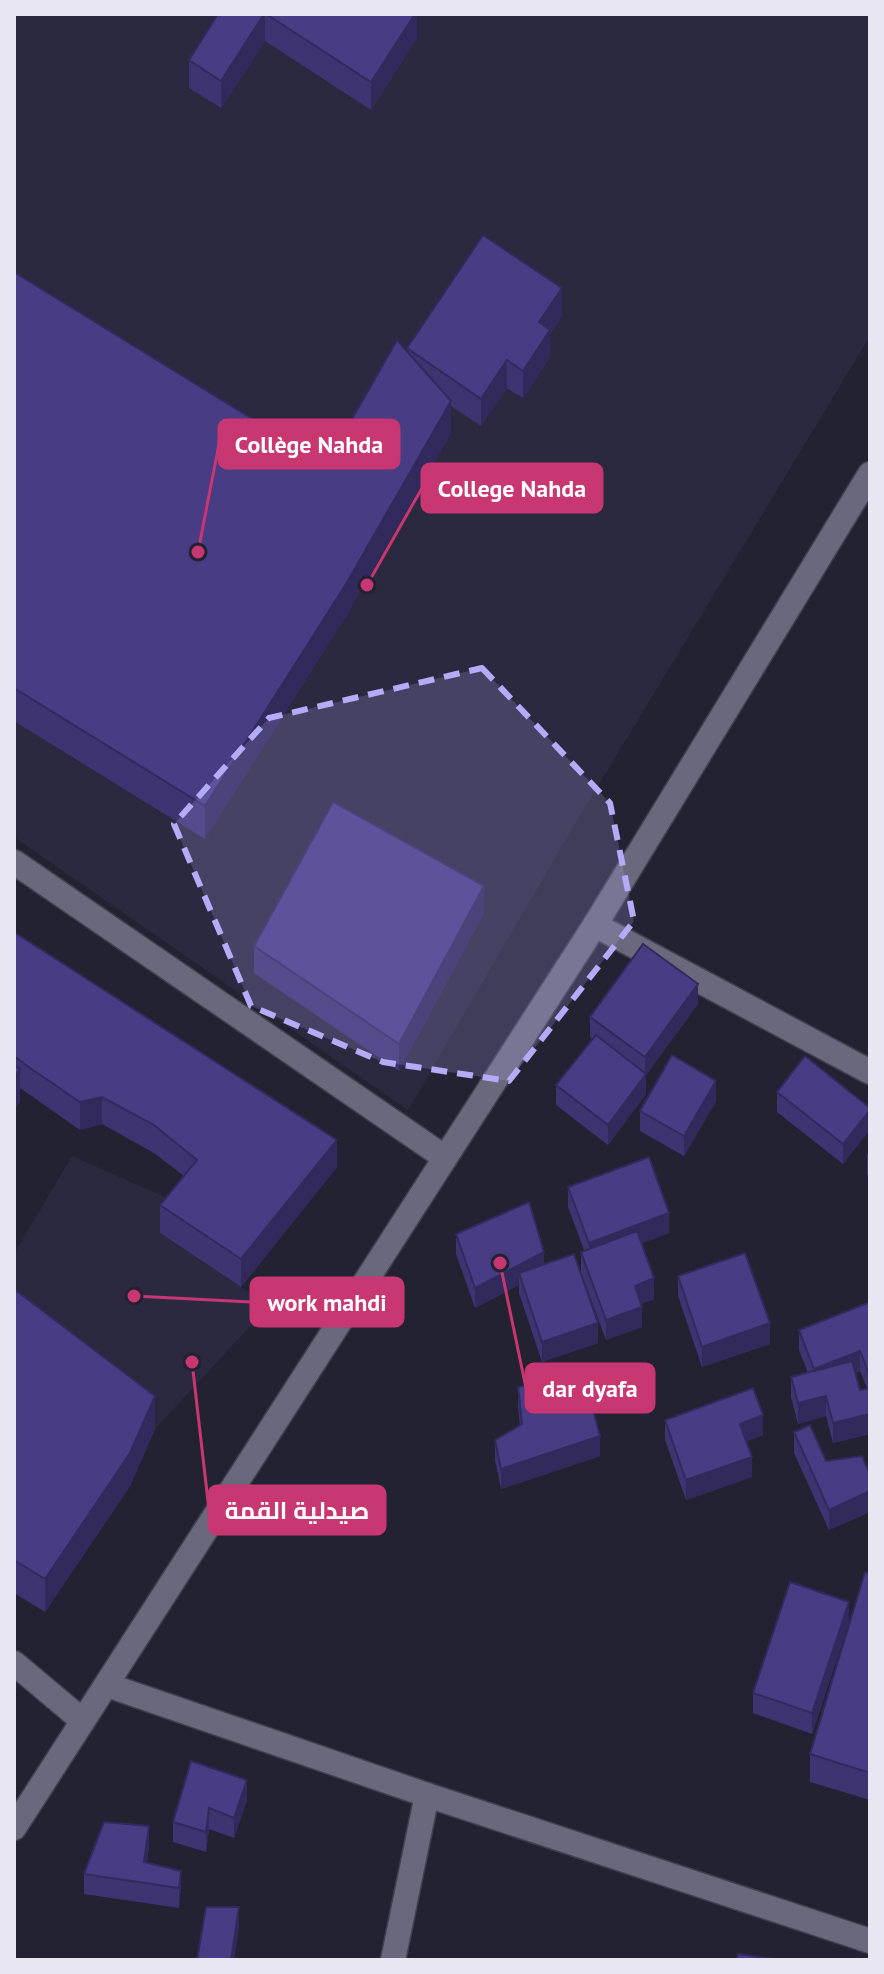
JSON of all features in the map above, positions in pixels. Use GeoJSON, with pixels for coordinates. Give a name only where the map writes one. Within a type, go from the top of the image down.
{"type":"FeatureCollection","features":[{"type":"Feature","properties":{"kind":"street"},"geometry":{"type":"LineString","coordinates":[[14,1828],[595,925],[870,474]]}},
{"type":"Feature","properties":{"kind":"street"},"geometry":{"type":"LineString","coordinates":[[14,862],[444,1157]]}},
{"type":"Feature","properties":{"kind":"street"},"geometry":{"type":"LineString","coordinates":[[595,925],[870,1072]]}},
{"type":"Feature","properties":{"kind":"street"},"geometry":{"type":"LineString","coordinates":[[14,1663],[83,1721]]}},
{"type":"Feature","properties":{"kind":"street"},"geometry":{"type":"LineString","coordinates":[[107,1685],[427,1795],[870,1941]]}},
{"type":"Feature","properties":{"kind":"street"},"geometry":{"type":"LineString","coordinates":[[393,1960],[427,1795]]}},
{"type":"Feature","properties":{"kind":"highlighted area"},"geometry":{"type":"Polygon","coordinates":[[[482,668],[610,803],[634,921],[509,1081],[383,1062],[251,1006],[174,824],[269,718],[482,668]]]}},
{"type":"Feature","properties":{"kind":"shaded area"},"geometry":{"type":"Polygon","coordinates":[[[14,14],[870,14],[870,336],[569,834],[408,1110],[14,837],[14,14]]]}},
{"type":"Feature","properties":{"kind":"shaded area"},"geometry":{"type":"Polygon","coordinates":[[[72,1156],[167,1198],[160,1233],[269,1306],[155,1429],[14,1321],[14,1254],[72,1156]]]}},
{"type":"Feature","properties":{"kind":"building"},"geometry":{"type":"Polygon","coordinates":[[[218,14],[264,14],[221,81],[189,60],[218,14]]]}},
{"type":"Feature","properties":{"kind":"building"},"geometry":{"type":"Polygon","coordinates":[[[266,14],[415,14],[371,82],[266,14]]]}},
{"type":"Feature","properties":{"kind":"building"},"geometry":{"type":"Polygon","coordinates":[[[483,235],[562,288],[539,322],[550,330],[523,371],[507,360],[481,399],[407,348],[483,235]]]}},
{"type":"Feature","properties":{"kind":"building"},"geometry":{"type":"Polygon","coordinates":[[[14,272],[259,423],[331,456],[397,340],[451,401],[346,584],[205,806],[14,688],[14,272]]]}},
{"type":"Feature","properties":{"kind":"building"},"geometry":{"type":"Polygon","coordinates":[[[333,802],[484,886],[399,1044],[254,946],[333,802]]]}},
{"type":"Feature","properties":{"kind":"building"},"geometry":{"type":"Polygon","coordinates":[[[14,932],[337,1140],[241,1259],[160,1205],[197,1160],[154,1125],[102,1097],[80,1102],[14,1056],[14,932]]]}},
{"type":"Feature","properties":{"kind":"building"},"geometry":{"type":"Polygon","coordinates":[[[643,944],[698,984],[645,1057],[590,1017],[643,944]]]}},
{"type":"Feature","properties":{"kind":"building"},"geometry":{"type":"Polygon","coordinates":[[[596,1035],[646,1074],[608,1125],[556,1085],[596,1035]]]}},
{"type":"Feature","properties":{"kind":"building"},"geometry":{"type":"Polygon","coordinates":[[[672,1055],[716,1081],[684,1136],[640,1111],[672,1055]]]}},
{"type":"Feature","properties":{"kind":"building"},"geometry":{"type":"Polygon","coordinates":[[[805,1056],[870,1108],[843,1144],[777,1092],[805,1056]]]}},
{"type":"Feature","properties":{"kind":"building"},"geometry":{"type":"Polygon","coordinates":[[[649,1157],[669,1213],[589,1243],[568,1187],[649,1157]]]}},
{"type":"Feature","properties":{"kind":"building"},"geometry":{"type":"Polygon","coordinates":[[[529,1202],[544,1252],[475,1288],[456,1234],[529,1202]]]}},
{"type":"Feature","properties":{"kind":"building"},"geometry":{"type":"Polygon","coordinates":[[[637,1231],[654,1278],[635,1286],[642,1307],[606,1320],[581,1252],[637,1231]]]}},
{"type":"Feature","properties":{"kind":"building"},"geometry":{"type":"Polygon","coordinates":[[[745,1253],[770,1323],[702,1347],[678,1276],[745,1253]]]}},
{"type":"Feature","properties":{"kind":"building"},"geometry":{"type":"Polygon","coordinates":[[[574,1254],[598,1323],[542,1342],[519,1273],[574,1254]]]}},
{"type":"Feature","properties":{"kind":"building"},"geometry":{"type":"Polygon","coordinates":[[[14,1289],[155,1396],[130,1453],[45,1579],[14,1560],[14,1289]]]}},
{"type":"Feature","properties":{"kind":"building"},"geometry":{"type":"Polygon","coordinates":[[[870,1302],[870,1376],[860,1351],[814,1369],[799,1330],[870,1302]]]}},
{"type":"Feature","properties":{"kind":"building"},"geometry":{"type":"Polygon","coordinates":[[[852,1361],[860,1390],[870,1388],[870,1414],[833,1423],[826,1396],[798,1403],[791,1377],[852,1361]]]}},
{"type":"Feature","properties":{"kind":"building"},"geometry":{"type":"Polygon","coordinates":[[[583,1372],[600,1436],[501,1469],[495,1440],[522,1424],[518,1387],[583,1372]]]}},
{"type":"Feature","properties":{"kind":"building"},"geometry":{"type":"Polygon","coordinates":[[[753,1388],[763,1415],[740,1424],[752,1457],[686,1480],[665,1420],[753,1388]]]}},
{"type":"Feature","properties":{"kind":"building"},"geometry":{"type":"Polygon","coordinates":[[[810,1425],[826,1461],[862,1456],[870,1474],[870,1491],[829,1510],[794,1432],[810,1425]]]}},
{"type":"Feature","properties":{"kind":"building"},"geometry":{"type":"Polygon","coordinates":[[[865,1572],[870,1573],[870,1773],[810,1754],[865,1572]]]}},
{"type":"Feature","properties":{"kind":"building"},"geometry":{"type":"Polygon","coordinates":[[[790,1582],[849,1602],[812,1713],[753,1693],[790,1582]]]}},
{"type":"Feature","properties":{"kind":"building"},"geometry":{"type":"Polygon","coordinates":[[[191,1761],[247,1780],[234,1818],[209,1808],[206,1832],[173,1822],[191,1761]]]}},
{"type":"Feature","properties":{"kind":"building"},"geometry":{"type":"Polygon","coordinates":[[[104,1822],[149,1826],[144,1862],[181,1871],[179,1888],[84,1874],[104,1822]]]}},
{"type":"Feature","properties":{"kind":"building"},"geometry":{"type":"Polygon","coordinates":[[[206,1907],[239,1907],[231,1960],[197,1960],[206,1907]]]}},
{"type":"Feature","properties":{"kind":"building"},"geometry":{"type":"Polygon","coordinates":[[[738,1954],[780,1960],[737,1960],[738,1954]]]}},
{"type":"Feature","properties":{"kind":"place","name":"Collège Nahda"},"geometry":{"type":"Point","coordinates":[198,552]}},
{"type":"Feature","properties":{"kind":"place","name":"College Nahda"},"geometry":{"type":"Point","coordinates":[367,585]}},
{"type":"Feature","properties":{"kind":"place","name":"dar dyafa"},"geometry":{"type":"Point","coordinates":[500,1263]}},
{"type":"Feature","properties":{"kind":"place","name":"work mahdi"},"geometry":{"type":"Point","coordinates":[134,1296]}},
{"type":"Feature","properties":{"kind":"place","name":"صيدلية القمة"},"geometry":{"type":"Point","coordinates":[192,1362]}}]}
